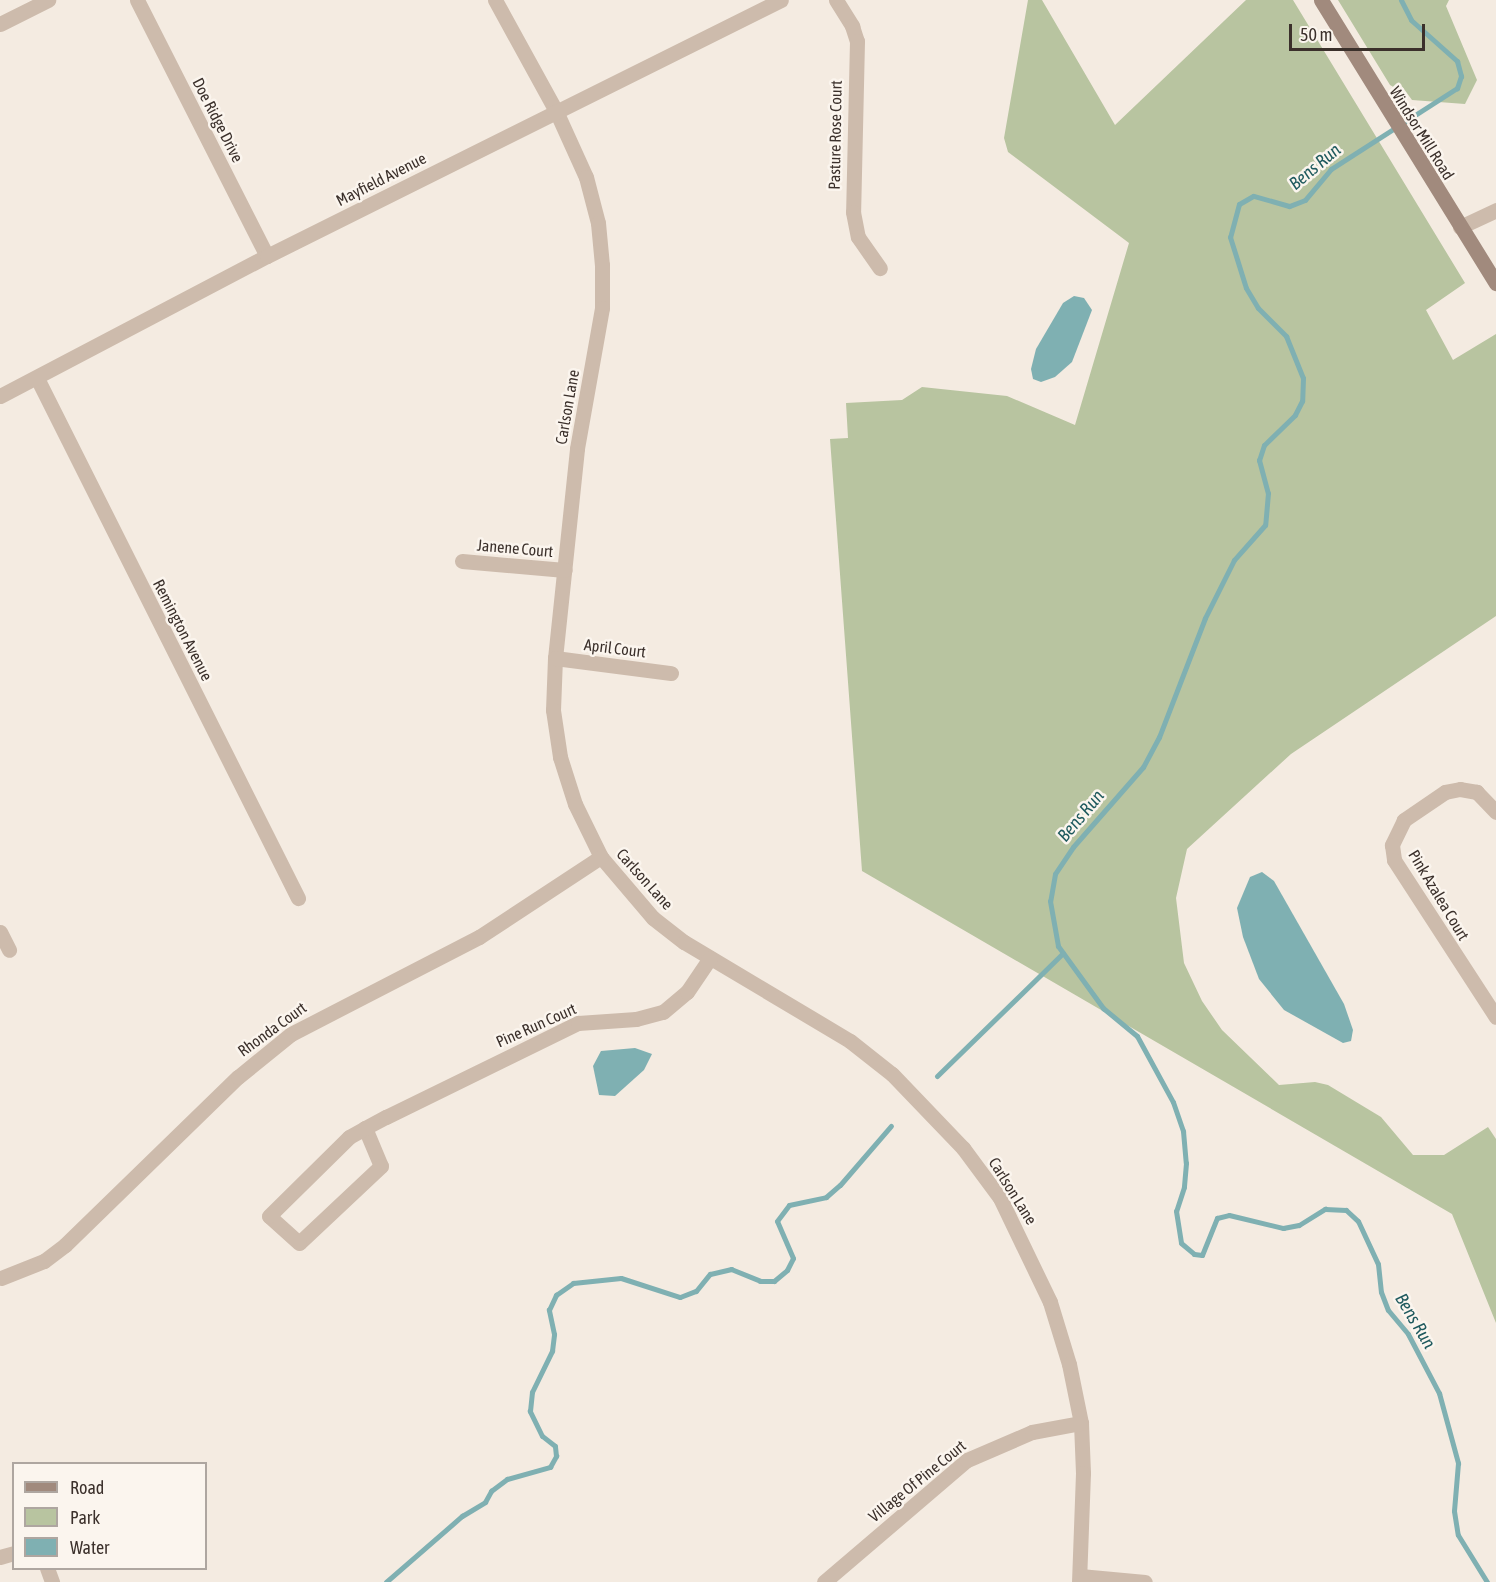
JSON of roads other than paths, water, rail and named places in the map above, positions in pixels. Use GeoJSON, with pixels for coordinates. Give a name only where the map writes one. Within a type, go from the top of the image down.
{"type":"FeatureCollection","features":[{"type":"Feature","properties":{"kind":"main road","name":"Windsor Mill Road"},"geometry":{"type":"LineString","coordinates":[[1321,0],[1397,127],[1496,283]]}},
{"type":"Feature","properties":{"kind":"street"},"geometry":{"type":"LineString","coordinates":[[0,24],[48,0]]}},
{"type":"Feature","properties":{"kind":"street","name":"Doe Ridge Drive"},"geometry":{"type":"LineString","coordinates":[[137,0],[267,256]]}},
{"type":"Feature","properties":{"kind":"street","name":"Carlson Lane"},"geometry":{"type":"LineString","coordinates":[[495,0],[556,111],[586,177],[598,223],[602,265],[602,308],[577,449],[555,658],[554,710],[560,757],[575,804],[602,857],[653,918],[710,958],[850,1041],[922,1102],[963,1148],[1000,1198],[1027,1248],[1066,1354],[1081,1423],[1083,1483],[1079,1579]]}},
{"type":"Feature","properties":{"kind":"street","name":"Mayfield Avenue"},"geometry":{"type":"LineString","coordinates":[[0,396],[267,256],[781,0]]}},
{"type":"Feature","properties":{"kind":"street","name":"Pasture Rose Court"},"geometry":{"type":"LineString","coordinates":[[836,0],[852,26],[856,41],[853,212],[858,237],[880,267]]}},
{"type":"Feature","properties":{"kind":"street"},"geometry":{"type":"LineString","coordinates":[[1460,227],[1496,210]]}},
{"type":"Feature","properties":{"kind":"street","name":"Remington Avenue"},"geometry":{"type":"LineString","coordinates":[[37,378],[298,898]]}},
{"type":"Feature","properties":{"kind":"street","name":"Janene Court"},"geometry":{"type":"LineString","coordinates":[[462,561],[566,570]]}},
{"type":"Feature","properties":{"kind":"street","name":"April Court"},"geometry":{"type":"LineString","coordinates":[[555,658],[671,673]]}},
{"type":"Feature","properties":{"kind":"street","name":"Pink Azalea Court"},"geometry":{"type":"LineString","coordinates":[[1496,812],[1477,792],[1460,789],[1445,792],[1404,819],[1392,845],[1394,860],[1496,1017]]}},
{"type":"Feature","properties":{"kind":"street","name":"Rhonda Court"},"geometry":{"type":"LineString","coordinates":[[1,1278],[44,1260],[64,1245],[238,1077],[291,1034],[479,937],[602,857]]}},
{"type":"Feature","properties":{"kind":"street"},"geometry":{"type":"LineString","coordinates":[[0,932],[9,950]]}},
{"type":"Feature","properties":{"kind":"street","name":"Pine Run Court"},"geometry":{"type":"LineString","coordinates":[[365,1128],[381,1166],[299,1243],[269,1216],[333,1149],[365,1128],[578,1023],[636,1020],[663,1012],[687,992],[710,958]]}},
{"type":"Feature","properties":{"kind":"street","name":"Village Of Pine Court"},"geometry":{"type":"LineString","coordinates":[[824,1582],[967,1460],[1032,1432],[1081,1423]]}},
{"type":"Feature","properties":{"kind":"street"},"geometry":{"type":"LineString","coordinates":[[1079,1579],[1144,1582]]}},
{"type":"Feature","properties":{"kind":"water"},"geometry":{"type":"Polygon","coordinates":[[[1074,296],[1084,298],[1092,310],[1072,362],[1055,377],[1041,382],[1033,379],[1031,369],[1036,349],[1063,303],[1074,296]]]}},
{"type":"Feature","properties":{"kind":"water"},"geometry":{"type":"Polygon","coordinates":[[[1262,872],[1274,881],[1344,1004],[1353,1030],[1351,1041],[1343,1043],[1284,1010],[1259,979],[1243,937],[1237,908],[1250,877],[1262,872]]]}},
{"type":"Feature","properties":{"kind":"water"},"geometry":{"type":"Polygon","coordinates":[[[635,1048],[652,1054],[644,1070],[615,1096],[599,1095],[593,1066],[601,1051],[635,1048]]]}},
{"type":"Feature","properties":{"kind":"waterway","name":"Bens Run"},"geometry":{"type":"LineString","coordinates":[[1401,0],[1411,20],[1457,61],[1461,76],[1457,88],[1331,169],[1305,200],[1289,206],[1253,196],[1239,204],[1230,237],[1246,288],[1258,308],[1286,336],[1303,378],[1302,401],[1295,415],[1264,445],[1259,460],[1268,493],[1265,525],[1234,560],[1205,618],[1159,737],[1143,767],[1073,847],[1055,874],[1050,901],[1058,946],[1103,1008],[1137,1036],[1173,1102],[1183,1131],[1186,1163],[1184,1187],[1176,1211],[1181,1243],[1194,1254],[1202,1255],[1217,1218],[1229,1215],[1283,1228],[1299,1225],[1325,1209],[1346,1210],[1358,1221],[1378,1264],[1381,1292],[1388,1310],[1408,1334],[1439,1393],[1458,1463],[1454,1511],[1458,1535],[1487,1582]]}},
{"type":"Feature","properties":{"kind":"waterway"},"geometry":{"type":"LineString","coordinates":[[937,1076],[1063,953]]}},
{"type":"Feature","properties":{"kind":"waterway"},"geometry":{"type":"LineString","coordinates":[[386,1582],[462,1516],[485,1502],[491,1491],[507,1479],[550,1467],[556,1456],[555,1446],[542,1436],[530,1411],[532,1392],[552,1351],[554,1334],[549,1310],[556,1295],[573,1283],[621,1278],[680,1297],[696,1291],[710,1274],[731,1269],[760,1281],[774,1281],[787,1270],[793,1258],[777,1221],[789,1205],[826,1197],[840,1185],[891,1126]]}}]}
